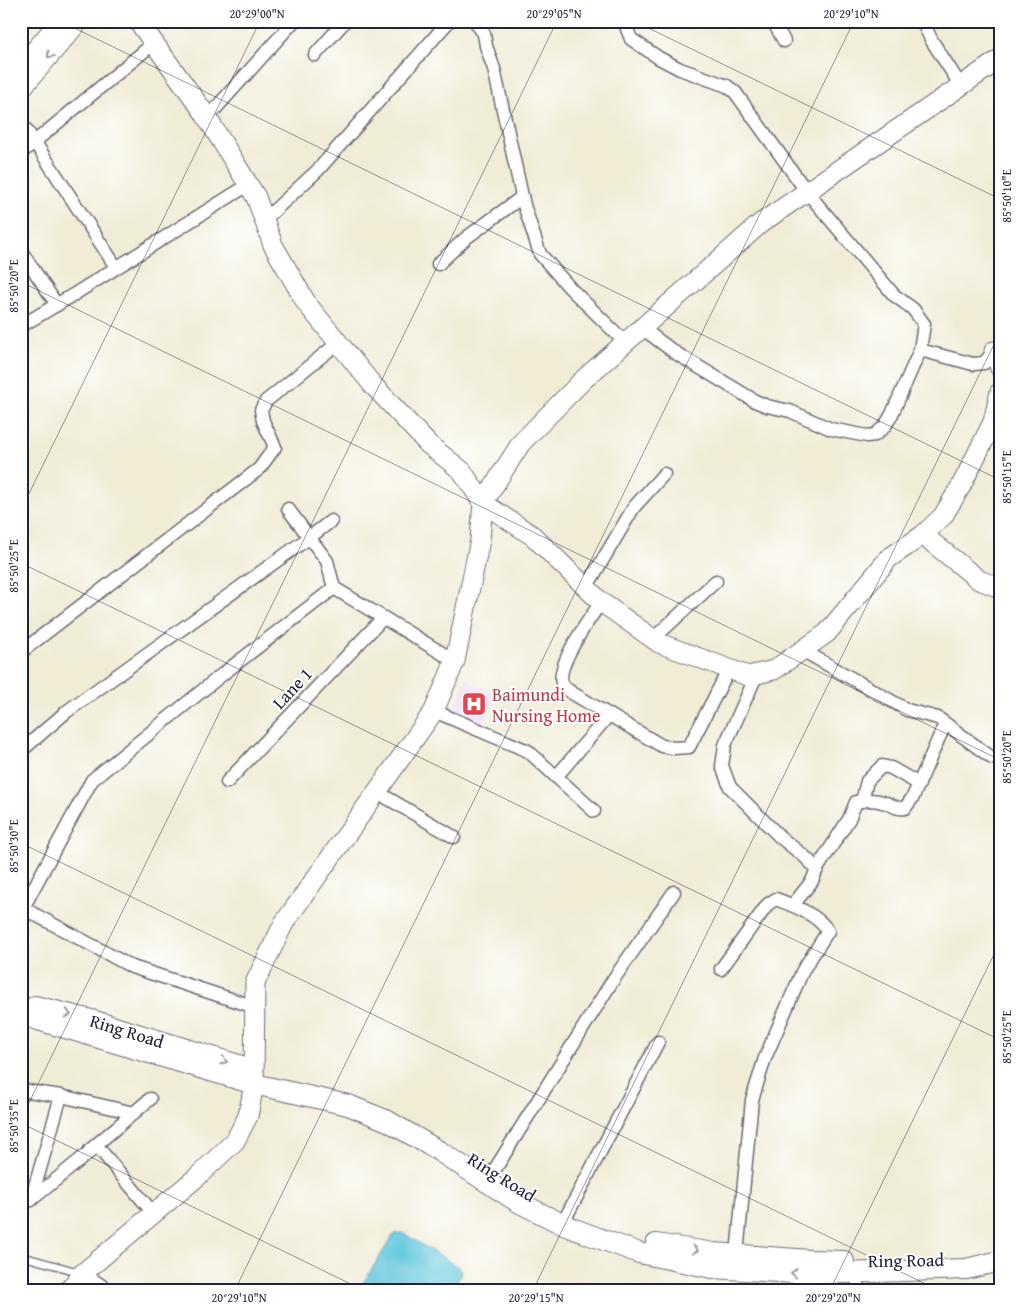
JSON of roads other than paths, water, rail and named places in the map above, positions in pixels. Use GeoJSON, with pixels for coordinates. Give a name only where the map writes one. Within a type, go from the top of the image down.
{"type":"FeatureCollection","features":[{"type":"Feature","properties":{"kind":"main road"},"geometry":{"type":"LineString","coordinates":[[21,67],[60,21]]}},
{"type":"Feature","properties":{"kind":"main road"},"geometry":{"type":"LineString","coordinates":[[21,89],[79,21]]}},
{"type":"Feature","properties":{"kind":"main road"},"geometry":{"type":"LineString","coordinates":[[138,21],[207,118],[256,197],[273,245],[307,304],[371,384],[428,444],[462,471],[483,503],[533,536],[601,602],[659,643],[748,676],[774,670],[802,650],[826,632],[889,558],[922,535],[944,516],[993,422],[1000,392]]}},
{"type":"Feature","properties":{"kind":"main road"},"geometry":{"type":"LineString","coordinates":[[69,1290],[83,1273],[197,1178],[235,1141],[248,1116],[254,1077],[256,983],[284,923],[434,711],[455,661],[480,540],[483,503],[521,443],[584,379],[761,223],[999,62]]}},
{"type":"Feature","properties":{"kind":"main road"},"geometry":{"type":"LineString","coordinates":[[922,535],[979,580],[1000,588]]}},
{"type":"Feature","properties":{"kind":"main road","name":"Ring Road"},"geometry":{"type":"LineString","coordinates":[[21,1002],[95,1021],[254,1077],[348,1105],[388,1121],[439,1151],[518,1202],[566,1226],[639,1253],[712,1268],[812,1274],[857,1281],[966,1269],[999,1261]]}},
{"type":"Feature","properties":{"kind":"main road"},"geometry":{"type":"LineString","coordinates":[[21,1015],[254,1077]]}},
{"type":"Feature","properties":{"kind":"main road","name":"Ring Road"},"geometry":{"type":"LineString","coordinates":[[254,1077],[351,1096],[388,1110],[438,1136],[518,1191],[567,1215],[638,1241],[714,1253],[810,1260],[887,1262],[965,1259],[999,1261]]}},
{"type":"Feature","properties":{"kind":"street"},"geometry":{"type":"LineString","coordinates":[[207,118],[294,21]]}},
{"type":"Feature","properties":{"kind":"street"},"geometry":{"type":"LineString","coordinates":[[315,55],[345,21]]}},
{"type":"Feature","properties":{"kind":"street"},"geometry":{"type":"LineString","coordinates":[[264,220],[318,170],[449,21]]}},
{"type":"Feature","properties":{"kind":"street"},"geometry":{"type":"LineString","coordinates":[[475,21],[484,34],[494,69],[522,197],[540,254],[570,288],[626,342]]}},
{"type":"Feature","properties":{"kind":"street"},"geometry":{"type":"LineString","coordinates":[[627,21],[627,29],[631,39],[659,58],[680,69],[726,86],[735,92],[807,192],[894,296],[913,309],[924,324],[920,350],[892,414],[885,426],[875,434],[867,436],[831,428],[790,411],[767,406],[755,401],[674,352],[642,328]]}},
{"type":"Feature","properties":{"kind":"street"},"geometry":{"type":"LineString","coordinates":[[773,21],[784,40]]}},
{"type":"Feature","properties":{"kind":"street"},"geometry":{"type":"LineString","coordinates":[[922,21],[932,41],[961,86]]}},
{"type":"Feature","properties":{"kind":"street"},"geometry":{"type":"LineString","coordinates":[[21,152],[154,43]]}},
{"type":"Feature","properties":{"kind":"street"},"geometry":{"type":"LineString","coordinates":[[21,123],[116,267]]}},
{"type":"Feature","properties":{"kind":"street"},"geometry":{"type":"LineString","coordinates":[[21,326],[248,185]]}},
{"type":"Feature","properties":{"kind":"street"},"geometry":{"type":"LineString","coordinates":[[438,264],[466,238],[522,197]]}},
{"type":"Feature","properties":{"kind":"street"},"geometry":{"type":"LineString","coordinates":[[21,252],[57,305]]}},
{"type":"Feature","properties":{"kind":"street"},"geometry":{"type":"LineString","coordinates":[[21,652],[259,469],[275,447],[260,410],[266,401],[338,343]]}},
{"type":"Feature","properties":{"kind":"street"},"geometry":{"type":"LineString","coordinates":[[920,350],[973,364],[984,363],[998,355]]}},
{"type":"Feature","properties":{"kind":"street"},"geometry":{"type":"LineString","coordinates":[[586,588],[634,507],[664,474]]}},
{"type":"Feature","properties":{"kind":"street"},"geometry":{"type":"LineString","coordinates":[[288,509],[327,561],[334,588],[455,661]]}},
{"type":"Feature","properties":{"kind":"street"},"geometry":{"type":"LineString","coordinates":[[21,751],[66,712],[331,521]]}},
{"type":"Feature","properties":{"kind":"street"},"geometry":{"type":"LineString","coordinates":[[653,639],[716,581]]}},
{"type":"Feature","properties":{"kind":"street"},"geometry":{"type":"LineString","coordinates":[[255,1007],[132,967],[22,907],[92,780],[224,673],[334,588]]}},
{"type":"Feature","properties":{"kind":"street"},"geometry":{"type":"LineString","coordinates":[[601,602],[570,649],[561,674],[563,684],[572,693],[662,746],[674,748],[689,747],[729,669]]}},
{"type":"Feature","properties":{"kind":"street","name":"Lane 1"},"geometry":{"type":"LineString","coordinates":[[227,782],[383,618]]}},
{"type":"Feature","properties":{"kind":"street"},"geometry":{"type":"LineString","coordinates":[[802,650],[908,710],[938,718],[992,758]]}},
{"type":"Feature","properties":{"kind":"street"},"geometry":{"type":"LineString","coordinates":[[757,674],[724,745],[722,766],[730,787],[780,837],[817,869]]}},
{"type":"Feature","properties":{"kind":"street"},"geometry":{"type":"LineString","coordinates":[[434,711],[528,751],[594,811]]}},
{"type":"Feature","properties":{"kind":"street"},"geometry":{"type":"LineString","coordinates":[[556,777],[609,715]]}},
{"type":"Feature","properties":{"kind":"street"},"geometry":{"type":"LineString","coordinates":[[793,906],[812,881],[856,802],[867,799],[886,803],[899,809],[905,808],[913,797],[946,724]]}},
{"type":"Feature","properties":{"kind":"street"},"geometry":{"type":"LineString","coordinates":[[862,800],[867,781],[882,766],[892,768],[919,784]]}},
{"type":"Feature","properties":{"kind":"street"},"geometry":{"type":"LineString","coordinates":[[377,792],[454,837]]}},
{"type":"Feature","properties":{"kind":"street"},"geometry":{"type":"LineString","coordinates":[[492,1174],[613,980],[674,892]]}},
{"type":"Feature","properties":{"kind":"street"},"geometry":{"type":"LineString","coordinates":[[721,969],[768,904],[776,899],[822,922],[828,931],[803,970],[765,1058],[752,1100],[737,1254]]}},
{"type":"Feature","properties":{"kind":"street"},"geometry":{"type":"LineString","coordinates":[[567,1215],[658,1042]]}},
{"type":"Feature","properties":{"kind":"street"},"geometry":{"type":"LineString","coordinates":[[21,1090],[61,1096],[134,1113]]}},
{"type":"Feature","properties":{"kind":"street"},"geometry":{"type":"LineString","coordinates":[[26,1199],[61,1096]]}},
{"type":"Feature","properties":{"kind":"street"},"geometry":{"type":"LineString","coordinates":[[26,1199],[150,1099]]}},
{"type":"Feature","properties":{"kind":"street"},"geometry":{"type":"LineString","coordinates":[[26,1199],[97,1146],[154,1214]]}},
{"type":"Feature","properties":{"kind":"street"},"geometry":{"type":"LineString","coordinates":[[83,1273],[108,1290]]}},
{"type":"Feature","properties":{"kind":"lane"},"geometry":{"type":"LineString","coordinates":[[21,1256],[83,1273]]}},
{"type":"Feature","properties":{"kind":"water"},"geometry":{"type":"Polygon","coordinates":[[[403,1233],[461,1270],[460,1276],[452,1290],[364,1290],[363,1283],[394,1234],[403,1233]]]}},
{"type":"Feature","properties":{"kind":"place","name":"Baimundi Nursing Home"},"geometry":{"type":"Point","coordinates":[474,704]}}]}
